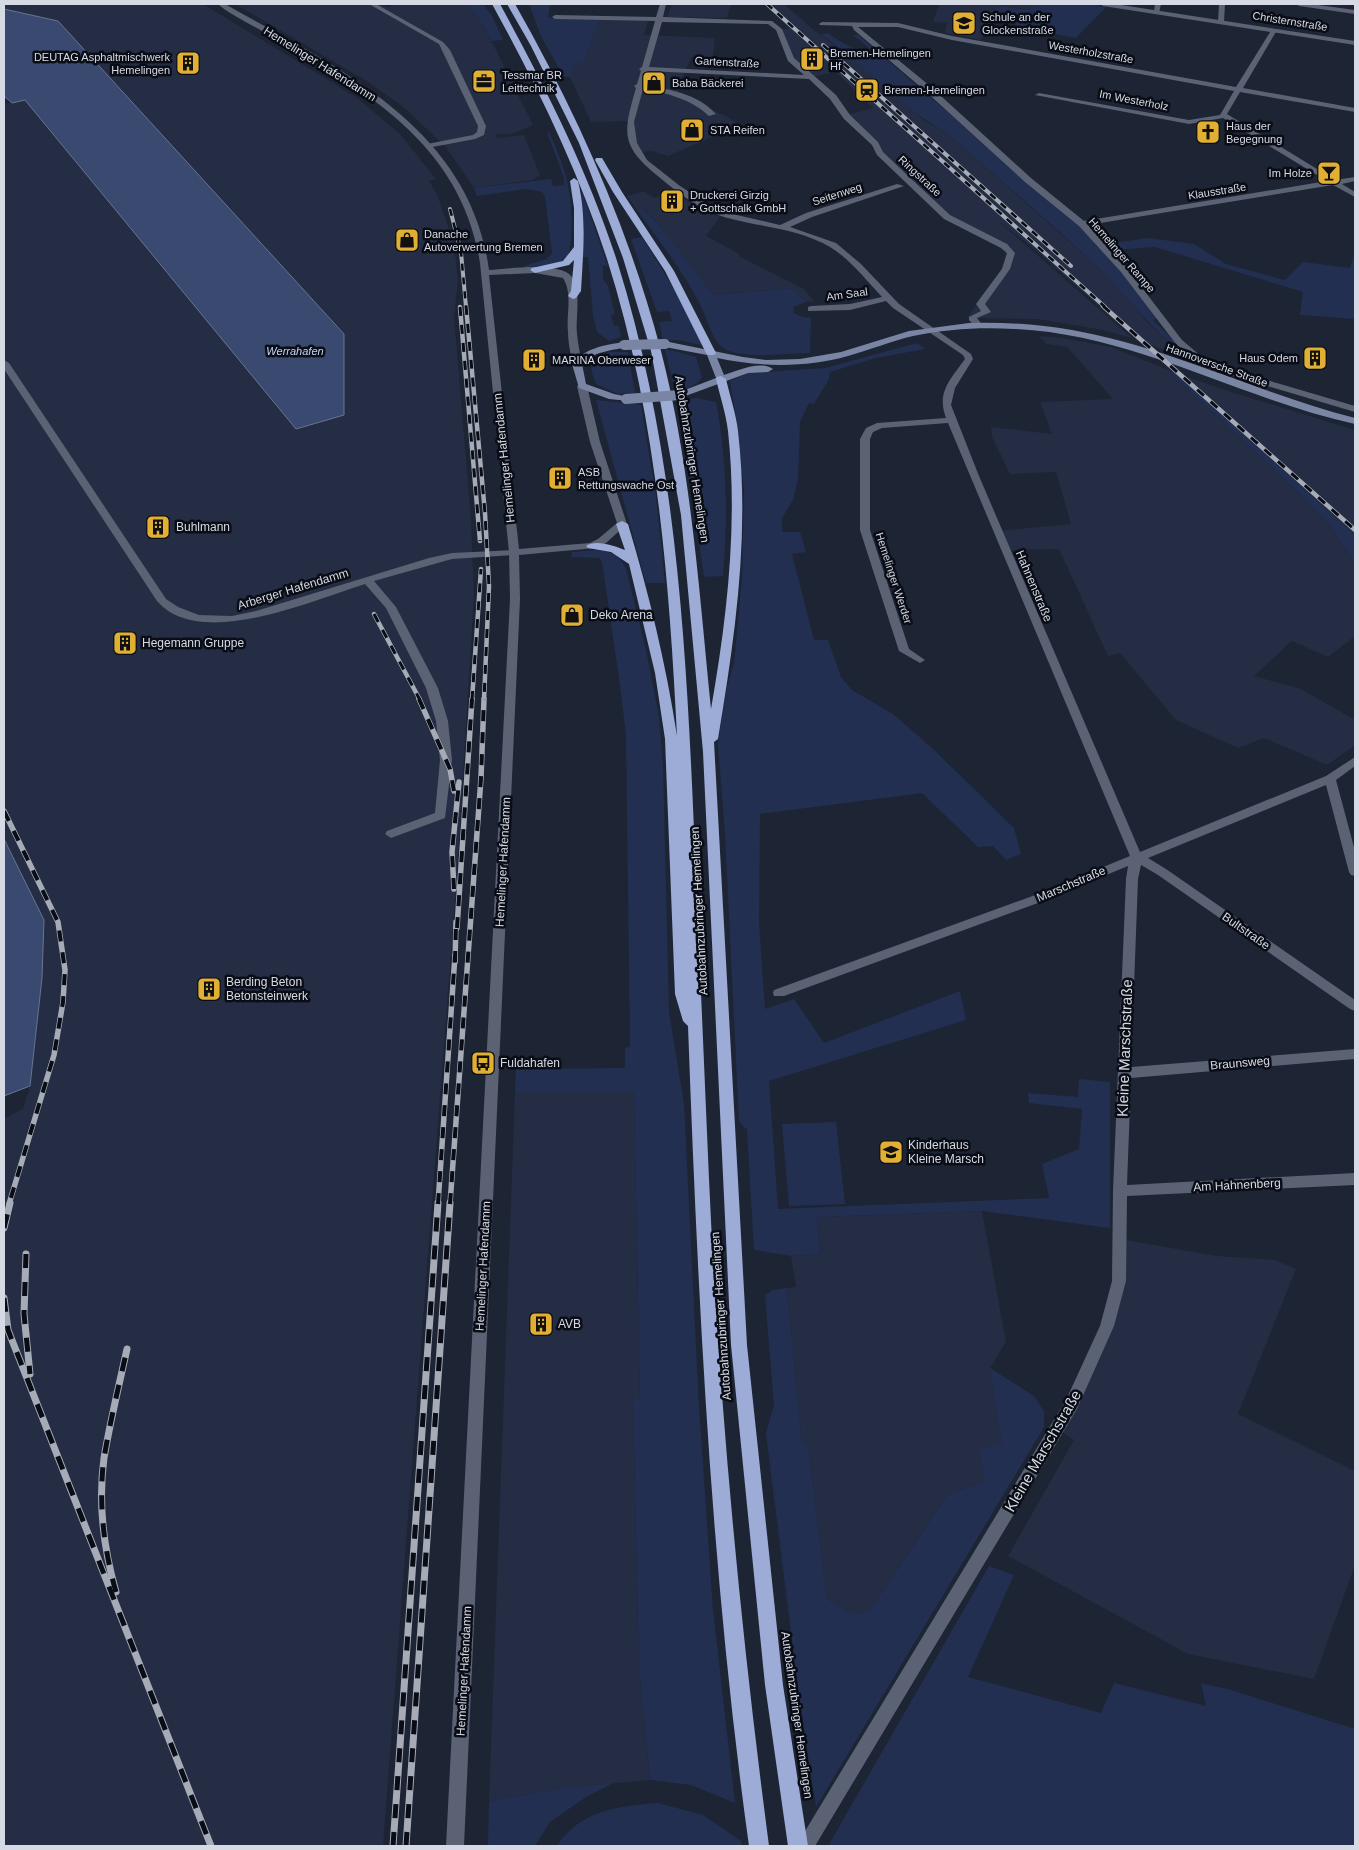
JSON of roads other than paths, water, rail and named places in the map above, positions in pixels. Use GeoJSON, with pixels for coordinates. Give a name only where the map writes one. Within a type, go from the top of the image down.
{"type":"FeatureCollection","features":[{"type":"Feature","properties":{"kind":"highway"},"geometry":{"type":"LineString","coordinates":[[488,4],[494,12],[505,20]]}},
{"type":"Feature","properties":{"kind":"highway","name":"Autobahnzubringer Hemelingen"},"geometry":{"type":"LineString","coordinates":[[496,4],[546,99],[598,220],[622,292],[646,392],[656,448],[670,557],[682,703],[701,1172],[715,1432],[737,1672],[759,1846]]}},
{"type":"Feature","properties":{"kind":"highway","name":"Autobahnzubringer Hemelingen"},"geometry":{"type":"LineString","coordinates":[[511,4],[535,46],[583,143],[628,258],[651,334],[667,403],[686,515],[709,752],[739,1346],[774,1685],[798,1846]]}},
{"type":"Feature","properties":{"kind":"highway"},"geometry":{"type":"LineString","coordinates":[[526,12],[538,38],[535,46]]}},
{"type":"Feature","properties":{"kind":"highway"},"geometry":{"type":"LineString","coordinates":[[583,143],[593,148],[622,201],[652,243],[678,285],[711,353]]}},
{"type":"Feature","properties":{"kind":"highway"},"geometry":{"type":"LineString","coordinates":[[573,296],[576,291],[579,204],[572,174],[575,163]]}},
{"type":"Feature","properties":{"kind":"highway"},"geometry":{"type":"LineString","coordinates":[[536,270],[566,263],[578,249]]}},
{"type":"Feature","properties":{"kind":"highway"},"geometry":{"type":"LineString","coordinates":[[709,752],[718,712],[725,664],[738,538],[733,430],[721,379]]}},
{"type":"Feature","properties":{"kind":"highway"},"geometry":{"type":"LineString","coordinates":[[622,524],[634,563],[661,673],[671,739],[682,994],[696,1040]]}},
{"type":"Feature","properties":{"kind":"highway"},"geometry":{"type":"LineString","coordinates":[[592,546],[611,548],[623,552],[634,563]]}},
{"type":"Feature","properties":{"kind":"main road","name":"Hannoversche Straße"},"geometry":{"type":"LineString","coordinates":[[577,364],[587,354],[594,351],[624,345],[666,344],[757,362],[806,360],[822,359],[909,334],[979,326],[1032,327],[1107,339],[1298,406],[1355,421]]}},
{"type":"Feature","properties":{"kind":"main road","name":"Hannoversche Straße"},"geometry":{"type":"LineString","coordinates":[[582,386],[612,397],[626,399],[680,395],[693,392],[747,370],[828,364],[911,342],[989,332],[1070,332]]}},
{"type":"Feature","properties":{"kind":"main road"},"geometry":{"type":"LineString","coordinates":[[711,353],[721,379]]}},
{"type":"Feature","properties":{"kind":"main road"},"geometry":{"type":"LineString","coordinates":[[577,364],[582,386]]}},
{"type":"Feature","properties":{"kind":"street","name":"Hemelinger Hafendamm"},"geometry":{"type":"LineString","coordinates":[[221,4],[370,94],[398,115],[430,146],[464,196],[478,232],[486,273],[514,552],[514,635],[455,1846]]}},
{"type":"Feature","properties":{"kind":"street"},"geometry":{"type":"LineString","coordinates":[[372,4],[441,43],[482,126],[482,133],[475,137],[430,146]]}},
{"type":"Feature","properties":{"kind":"street"},"geometry":{"type":"LineString","coordinates":[[663,4],[638,86],[630,122],[630,131],[635,150],[644,161],[676,188],[708,208],[726,215],[811,235],[833,245],[858,266],[896,306],[941,338]]}},
{"type":"Feature","properties":{"kind":"street","name":"Christernstraße"},"geometry":{"type":"LineString","coordinates":[[1103,4],[1355,43]]}},
{"type":"Feature","properties":{"kind":"street"},"geometry":{"type":"LineString","coordinates":[[1157,12],[1158,4]]}},
{"type":"Feature","properties":{"kind":"street"},"geometry":{"type":"LineString","coordinates":[[1221,22],[1222,4]]}},
{"type":"Feature","properties":{"kind":"street"},"geometry":{"type":"LineString","coordinates":[[1299,4],[1355,12]]}},
{"type":"Feature","properties":{"kind":"street"},"geometry":{"type":"LineString","coordinates":[[555,17],[658,19]]}},
{"type":"Feature","properties":{"kind":"street","name":"Ringstraße"},"geometry":{"type":"LineString","coordinates":[[658,19],[770,22],[779,29],[791,59],[833,97],[847,117],[875,144],[880,153],[947,217],[1004,246],[1011,253],[1006,269],[980,304],[988,312],[973,317],[973,320],[979,326]]}},
{"type":"Feature","properties":{"kind":"street","name":"Westerholzstraße"},"geometry":{"type":"LineString","coordinates":[[822,24],[905,26],[952,38],[1355,110]]}},
{"type":"Feature","properties":{"kind":"street","name":"Hemelinger Rampe"},"geometry":{"type":"LineString","coordinates":[[854,24],[856,29],[874,46],[927,88],[1028,180],[1082,224],[1124,270],[1179,342],[1206,365],[1355,409]]}},
{"type":"Feature","properties":{"kind":"street"},"geometry":{"type":"LineString","coordinates":[[1274,30],[1223,114],[1332,183],[1355,195]]}},
{"type":"Feature","properties":{"kind":"street","name":"Gartenstraße"},"geometry":{"type":"LineString","coordinates":[[643,69],[810,77]]}},
{"type":"Feature","properties":{"kind":"street"},"geometry":{"type":"LineString","coordinates":[[638,86],[667,91],[706,108],[712,114]]}},
{"type":"Feature","properties":{"kind":"street","name":"Im Westerholz"},"geometry":{"type":"LineString","coordinates":[[1039,95],[1189,122],[1224,116]]}},
{"type":"Feature","properties":{"kind":"street","name":"Klausstraße"},"geometry":{"type":"LineString","coordinates":[[1082,224],[1355,179]]}},
{"type":"Feature","properties":{"kind":"street","name":"Seitenweg"},"geometry":{"type":"LineString","coordinates":[[782,227],[809,215],[900,186]]}},
{"type":"Feature","properties":{"kind":"street"},"geometry":{"type":"LineString","coordinates":[[486,273],[536,270],[554,272],[566,276],[571,284],[573,296],[572,332],[577,364]]}},
{"type":"Feature","properties":{"kind":"street","name":"Am Saal"},"geometry":{"type":"LineString","coordinates":[[811,309],[850,306],[887,298]]}},
{"type":"Feature","properties":{"kind":"street","name":"Hahnenstraße"},"geometry":{"type":"LineString","coordinates":[[941,338],[967,354],[969,359],[950,388],[946,405],[1136,857]]}},
{"type":"Feature","properties":{"kind":"street","name":"Arberger Hafendamm"},"geometry":{"type":"LineString","coordinates":[[4,362],[162,601],[177,612],[195,619],[233,620],[259,614],[429,560],[452,556],[592,546],[602,541],[622,524]]}},
{"type":"Feature","properties":{"kind":"street"},"geometry":{"type":"LineString","coordinates":[[582,386],[595,442],[622,524]]}},
{"type":"Feature","properties":{"kind":"street","name":"Hemelinger Werder"},"geometry":{"type":"LineString","coordinates":[[920,660],[904,651],[865,530],[865,439],[869,430],[880,425],[952,420]]}},
{"type":"Feature","properties":{"kind":"street"},"geometry":{"type":"LineString","coordinates":[[367,580],[391,607],[432,688],[442,721],[446,760],[441,815],[391,834]]}},
{"type":"Feature","properties":{"kind":"street","name":"Marschstraße"},"geometry":{"type":"LineString","coordinates":[[779,993],[1034,900],[1330,779],[1355,760]]}},
{"type":"Feature","properties":{"kind":"street"},"geometry":{"type":"LineString","coordinates":[[1330,779],[1355,872]]}},
{"type":"Feature","properties":{"kind":"street","name":"Bultstraße"},"geometry":{"type":"LineString","coordinates":[[1136,857],[1162,872],[1355,1006]]}},
{"type":"Feature","properties":{"kind":"street","name":"Kleine Marschstraße"},"geometry":{"type":"LineString","coordinates":[[805,1846],[1072,1404],[1107,1326],[1119,1281],[1120,1192],[1132,880],[1136,857]]}},
{"type":"Feature","properties":{"kind":"street","name":"Braunsweg"},"geometry":{"type":"LineString","coordinates":[[1125,1073],[1355,1054]]}},
{"type":"Feature","properties":{"kind":"street","name":"Am Hahnenberg"},"geometry":{"type":"LineString","coordinates":[[1120,1192],[1355,1179]]}},
{"type":"Feature","properties":{"kind":"water","name":"Werrahafen"},"geometry":{"type":"Polygon","coordinates":[[[4,9],[58,21],[344,334],[344,415],[296,429],[25,100],[12,103],[4,96],[4,9]]]}},
{"type":"Feature","properties":{"kind":"water"},"geometry":{"type":"Polygon","coordinates":[[[4,839],[44,920],[42,978],[30,1086],[4,1096],[4,839]]]}},
{"type":"Feature","properties":{"kind":"railway"},"geometry":{"type":"LineString","coordinates":[[767,4],[1105,307]]}},
{"type":"Feature","properties":{"kind":"railway"},"geometry":{"type":"LineString","coordinates":[[823,45],[1071,266]]}},
{"type":"Feature","properties":{"kind":"railway"},"geometry":{"type":"LineString","coordinates":[[450,209],[461,252],[466,307]]}},
{"type":"Feature","properties":{"kind":"railway"},"geometry":{"type":"LineString","coordinates":[[466,306],[485,513],[489,586],[484,700]]}},
{"type":"Feature","properties":{"kind":"railway"},"geometry":{"type":"LineString","coordinates":[[1103,306],[1355,530]]}},
{"type":"Feature","properties":{"kind":"railway"},"geometry":{"type":"LineString","coordinates":[[460,307],[480,541]]}},
{"type":"Feature","properties":{"kind":"railway"},"geometry":{"type":"LineString","coordinates":[[472,700],[481,569]]}},
{"type":"Feature","properties":{"kind":"railway"},"geometry":{"type":"LineString","coordinates":[[374,614],[420,700]]}},
{"type":"Feature","properties":{"kind":"railway"},"geometry":{"type":"LineString","coordinates":[[419,699],[450,769],[454,791]]}},
{"type":"Feature","properties":{"kind":"railway"},"geometry":{"type":"LineString","coordinates":[[457,928],[472,699]]}},
{"type":"Feature","properties":{"kind":"railway"},"geometry":{"type":"LineString","coordinates":[[450,1204],[481,778],[484,699]]}},
{"type":"Feature","properties":{"kind":"railway"},"geometry":{"type":"LineString","coordinates":[[454,889],[452,852],[459,782]]}},
{"type":"Feature","properties":{"kind":"railway"},"geometry":{"type":"LineString","coordinates":[[4,811],[58,922],[65,970],[63,1002],[54,1055],[9,1204]]}},
{"type":"Feature","properties":{"kind":"railway"},"geometry":{"type":"LineString","coordinates":[[455,962],[456,922]]}},
{"type":"Feature","properties":{"kind":"railway"},"geometry":{"type":"LineString","coordinates":[[438,1204],[455,955]]}},
{"type":"Feature","properties":{"kind":"railway"},"geometry":{"type":"LineString","coordinates":[[4,1228],[10,1203]]}},
{"type":"Feature","properties":{"kind":"railway"},"geometry":{"type":"LineString","coordinates":[[393,1846],[438,1203]]}},
{"type":"Feature","properties":{"kind":"railway"},"geometry":{"type":"LineString","coordinates":[[406,1846],[450,1203]]}},
{"type":"Feature","properties":{"kind":"railway"},"geometry":{"type":"LineString","coordinates":[[26,1254],[24,1314],[30,1374]]}},
{"type":"Feature","properties":{"kind":"railway"},"geometry":{"type":"LineString","coordinates":[[4,1298],[8,1330],[211,1846]]}},
{"type":"Feature","properties":{"kind":"railway"},"geometry":{"type":"LineString","coordinates":[[116,1592],[105,1543],[102,1475],[109,1431],[127,1349]]}},
{"type":"Feature","properties":{"kind":"place","name":"Schule an der Glockenstraße"},"geometry":{"type":"Point","coordinates":[964,23]}},
{"type":"Feature","properties":{"kind":"place","name":"Bremen-Hemelingen Hf"},"geometry":{"type":"Point","coordinates":[812,59]}},
{"type":"Feature","properties":{"kind":"place","name":"DEUTAG Asphaltmischwerk Hemelingen"},"geometry":{"type":"Point","coordinates":[188,63]}},
{"type":"Feature","properties":{"kind":"place","name":"Tessmar BR Leittechnik"},"geometry":{"type":"Point","coordinates":[484,81]}},
{"type":"Feature","properties":{"kind":"place","name":"Baba Bäckerei"},"geometry":{"type":"Point","coordinates":[654,83]}},
{"type":"Feature","properties":{"kind":"place","name":"Bremen-Hemelingen"},"geometry":{"type":"Point","coordinates":[867,90]}},
{"type":"Feature","properties":{"kind":"place","name":"STA Reifen"},"geometry":{"type":"Point","coordinates":[692,130]}},
{"type":"Feature","properties":{"kind":"place","name":"Haus der Begegnung"},"geometry":{"type":"Point","coordinates":[1208,132]}},
{"type":"Feature","properties":{"kind":"place","name":"Im Holze"},"geometry":{"type":"Point","coordinates":[1329,173]}},
{"type":"Feature","properties":{"kind":"place","name":"Druckerei Girzig + Gottschalk GmbH"},"geometry":{"type":"Point","coordinates":[672,201]}},
{"type":"Feature","properties":{"kind":"place","name":"Danache Autoverwertung Bremen"},"geometry":{"type":"Point","coordinates":[407,240]}},
{"type":"Feature","properties":{"kind":"place","name":"Haus Odem"},"geometry":{"type":"Point","coordinates":[1315,358]}},
{"type":"Feature","properties":{"kind":"place","name":"MARINA Oberweser"},"geometry":{"type":"Point","coordinates":[534,360]}},
{"type":"Feature","properties":{"kind":"place","name":"ASB Rettungswache Ost"},"geometry":{"type":"Point","coordinates":[560,478]}},
{"type":"Feature","properties":{"kind":"place","name":"Buhlmann"},"geometry":{"type":"Point","coordinates":[158,527]}},
{"type":"Feature","properties":{"kind":"place","name":"Deko Arena"},"geometry":{"type":"Point","coordinates":[572,615]}},
{"type":"Feature","properties":{"kind":"place","name":"Hegemann Gruppe"},"geometry":{"type":"Point","coordinates":[125,643]}},
{"type":"Feature","properties":{"kind":"place","name":"Berding Beton Betonsteinwerk"},"geometry":{"type":"Point","coordinates":[209,989]}},
{"type":"Feature","properties":{"kind":"place","name":"Fuldahafen"},"geometry":{"type":"Point","coordinates":[483,1063]}},
{"type":"Feature","properties":{"kind":"place","name":"Kinderhaus Kleine Marsch"},"geometry":{"type":"Point","coordinates":[891,1152]}},
{"type":"Feature","properties":{"kind":"place","name":"AVB"},"geometry":{"type":"Point","coordinates":[541,1324]}}]}
